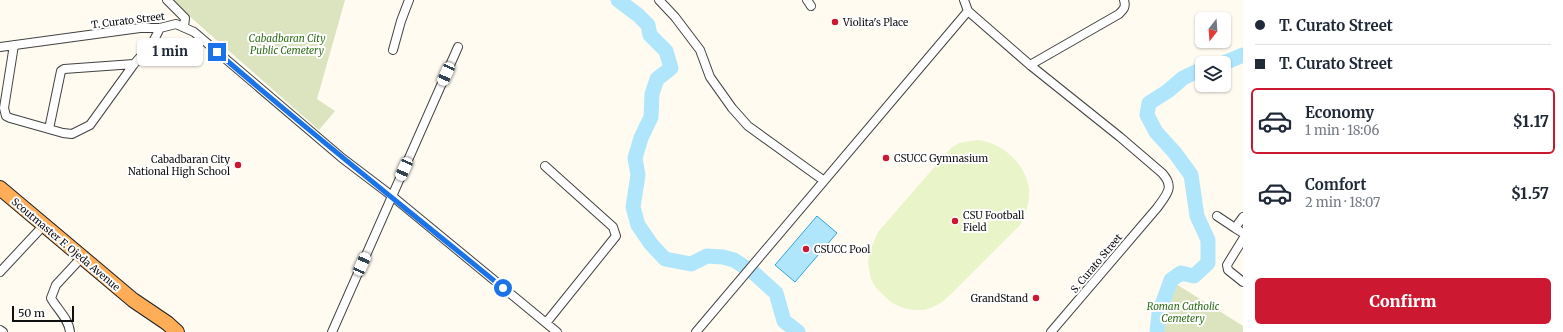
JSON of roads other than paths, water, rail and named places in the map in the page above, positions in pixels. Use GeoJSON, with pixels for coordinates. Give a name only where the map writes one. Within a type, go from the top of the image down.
{"type":"FeatureCollection","features":[{"type":"Feature","properties":{"kind":"highway","name":"Scoutmaster F. Ojeda Avenue"},"geometry":{"type":"LineString","coordinates":[[0,188],[133,300],[167,323],[177,332]]}},
{"type":"Feature","properties":{"kind":"highway","name":"Scoutmaster F. Ojeda Avenue"},"geometry":{"type":"LineString","coordinates":[[133,300],[162,332]]}},
{"type":"Feature","properties":{"kind":"street"},"geometry":{"type":"LineString","coordinates":[[167,0],[185,18],[184,27],[194,32],[291,116],[392,196],[557,332]]}},
{"type":"Feature","properties":{"kind":"street"},"geometry":{"type":"LineString","coordinates":[[393,50],[400,21],[409,0]]}},
{"type":"Feature","properties":{"kind":"street"},"geometry":{"type":"LineString","coordinates":[[659,0],[675,17],[700,50],[710,77],[744,122],[823,180]]}},
{"type":"Feature","properties":{"kind":"street"},"geometry":{"type":"LineString","coordinates":[[964,0],[968,11],[1030,65],[1119,14],[1124,9],[1124,0]]}},
{"type":"Feature","properties":{"kind":"street"},"geometry":{"type":"LineString","coordinates":[[696,332],[757,261],[823,180],[968,11]]}},
{"type":"Feature","properties":{"kind":"street","name":"T. Curato Street"},"geometry":{"type":"LineString","coordinates":[[0,47],[140,28],[160,28],[176,24],[184,27]]}},
{"type":"Feature","properties":{"kind":"street"},"geometry":{"type":"LineString","coordinates":[[14,45],[4,113],[10,118],[63,133],[72,134],[90,125],[134,64],[152,44],[160,28]]}},
{"type":"Feature","properties":{"kind":"street"},"geometry":{"type":"LineString","coordinates":[[332,332],[458,47]]}},
{"type":"Feature","properties":{"kind":"street"},"geometry":{"type":"LineString","coordinates":[[49,129],[61,71],[64,69],[134,64]]}},
{"type":"Feature","properties":{"kind":"street","name":"S. Curato Street"},"geometry":{"type":"LineString","coordinates":[[1030,65],[1162,172],[1169,185],[1167,194],[1157,208],[1051,332]]}},
{"type":"Feature","properties":{"kind":"street"},"geometry":{"type":"LineString","coordinates":[[546,166],[613,227],[616,236],[546,323]]}},
{"type":"Feature","properties":{"kind":"street"},"geometry":{"type":"LineString","coordinates":[[1217,216],[1243,233]]}},
{"type":"Feature","properties":{"kind":"street"},"geometry":{"type":"LineString","coordinates":[[1235,228],[1243,217]]}},
{"type":"Feature","properties":{"kind":"street"},"geometry":{"type":"LineString","coordinates":[[0,272],[44,226]]}},
{"type":"Feature","properties":{"kind":"street"},"geometry":{"type":"LineString","coordinates":[[1243,239],[1227,265],[1228,270],[1243,282]]}},
{"type":"Feature","properties":{"kind":"street"},"geometry":{"type":"LineString","coordinates":[[70,332],[70,324],[50,298],[56,286],[82,257]]}},
{"type":"Feature","properties":{"kind":"water","name":"CSUCC Pool"},"geometry":{"type":"Polygon","coordinates":[[[817,216],[837,233],[795,282],[775,265],[817,216]]]}},
{"type":"Feature","properties":{"kind":"waterway"},"geometry":{"type":"LineString","coordinates":[[618,0],[638,15],[648,25],[650,35],[666,51],[671,68],[657,79],[652,94],[651,117],[641,138],[635,158],[638,175],[633,207],[638,225],[651,244],[665,259],[691,264],[707,256],[723,257],[734,260],[754,273],[776,293],[784,321],[798,332]]}},
{"type":"Feature","properties":{"kind":"waterway"},"geometry":{"type":"LineString","coordinates":[[1231,60],[1243,55]]}},
{"type":"Feature","properties":{"kind":"waterway"},"geometry":{"type":"LineString","coordinates":[[1157,332],[1159,313],[1171,280],[1181,273],[1194,276],[1208,263],[1208,240],[1197,216],[1191,175],[1175,153],[1156,132],[1147,115],[1149,103],[1168,91],[1183,78],[1195,72]]}},
{"type":"Feature","properties":{"kind":"place","name":"Violita's Place"},"geometry":{"type":"Point","coordinates":[835,22]}},
{"type":"Feature","properties":{"kind":"place","name":"CSUCC Gymnasium"},"geometry":{"type":"Point","coordinates":[886,158]}},
{"type":"Feature","properties":{"kind":"place","name":"Cabadbaran City National High School"},"geometry":{"type":"Point","coordinates":[238,165]}},
{"type":"Feature","properties":{"kind":"place","name":"CSU Football Field"},"geometry":{"type":"Point","coordinates":[955,221]}},
{"type":"Feature","properties":{"kind":"place","name":"CSUCC Pool"},"geometry":{"type":"Point","coordinates":[806,249]}},
{"type":"Feature","properties":{"kind":"place","name":"GrandStand"},"geometry":{"type":"Point","coordinates":[1036,298]}},
{"type":"Feature","properties":{"kind":"park label","name":"Cabadbaran City Public Cemetery"},"geometry":{"type":"Point","coordinates":[287,44]}},
{"type":"Feature","properties":{"kind":"park label","name":"Roman Catholic Cemetery"},"geometry":{"type":"Point","coordinates":[1183,312]}}]}
